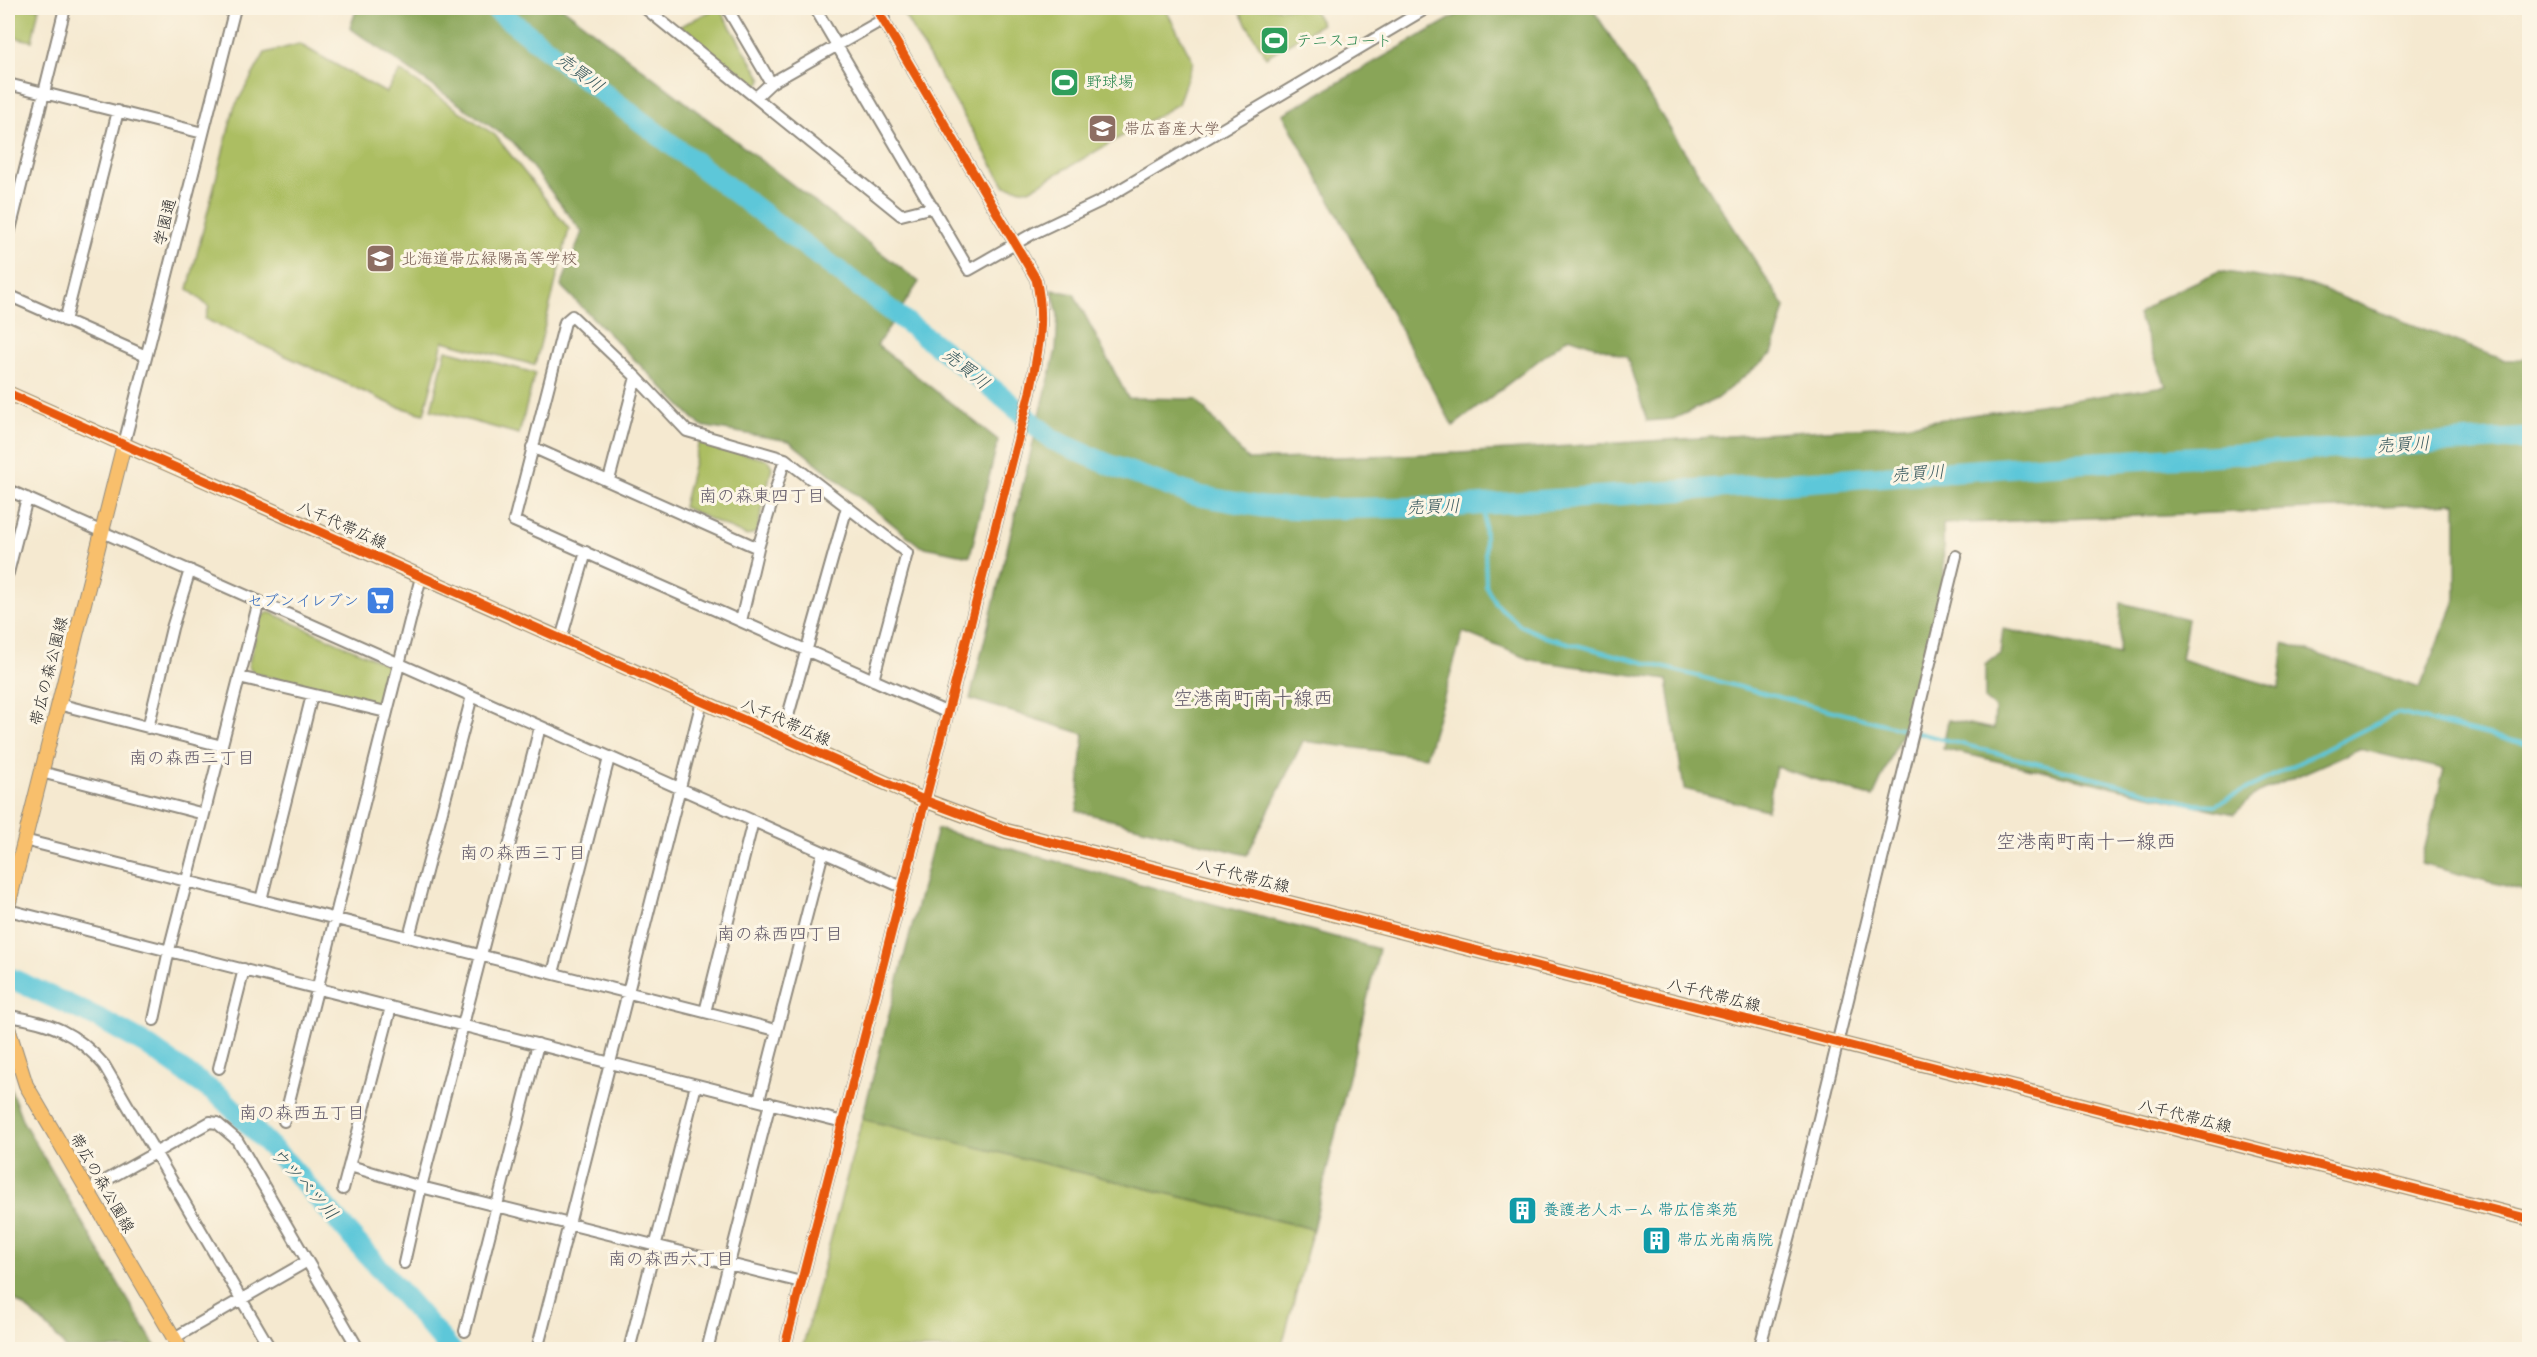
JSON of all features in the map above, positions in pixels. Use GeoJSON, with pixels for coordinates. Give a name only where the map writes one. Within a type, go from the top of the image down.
{"type":"FeatureCollection","features":[{"type":"Feature","properties":{"kind":"main road","name":"八千代帯広線"},"geometry":{"type":"LineString","coordinates":[[8,393],[924,800],[1007,831],[2529,1219]]}},
{"type":"Feature","properties":{"kind":"main road","name":"帯広の森公園線"},"geometry":{"type":"LineString","coordinates":[[8,908],[124,444]]}},
{"type":"Feature","properties":{"kind":"main road","name":"帯広の森公園線"},"geometry":{"type":"LineString","coordinates":[[8,1030],[26,1085],[177,1344]]}},
{"type":"Feature","properties":{"kind":"street"},"geometry":{"type":"LineString","coordinates":[[8,238],[65,8]]}},
{"type":"Feature","properties":{"kind":"street","name":"学園通"},"geometry":{"type":"LineString","coordinates":[[124,444],[235,8]]}},
{"type":"Feature","properties":{"kind":"street"},"geometry":{"type":"LineString","coordinates":[[645,8],[901,215],[933,207]]}},
{"type":"Feature","properties":{"kind":"street"},"geometry":{"type":"LineString","coordinates":[[727,8],[771,83]]}},
{"type":"Feature","properties":{"kind":"street"},"geometry":{"type":"LineString","coordinates":[[815,8],[969,270],[1101,201],[1427,8]]}},
{"type":"Feature","properties":{"kind":"street"},"geometry":{"type":"LineString","coordinates":[[784,1350],[1030,392],[1041,336],[1041,313],[1036,279],[876,8]]}},
{"type":"Feature","properties":{"kind":"street"},"geometry":{"type":"LineString","coordinates":[[756,97],[771,83],[884,19]]}},
{"type":"Feature","properties":{"kind":"street"},"geometry":{"type":"LineString","coordinates":[[8,84],[203,133]]}},
{"type":"Feature","properties":{"kind":"street"},"geometry":{"type":"LineString","coordinates":[[65,321],[118,111]]}},
{"type":"Feature","properties":{"kind":"street"},"geometry":{"type":"LineString","coordinates":[[8,295],[146,356]]}},
{"type":"Feature","properties":{"kind":"street"},"geometry":{"type":"LineString","coordinates":[[873,680],[907,553],[785,459],[687,431],[636,377],[572,316],[565,322],[514,521],[808,650],[873,680],[946,712]]}},
{"type":"Feature","properties":{"kind":"street"},"geometry":{"type":"LineString","coordinates":[[609,480],[636,377]]}},
{"type":"Feature","properties":{"kind":"street"},"geometry":{"type":"LineString","coordinates":[[532,447],[758,548]]}},
{"type":"Feature","properties":{"kind":"street"},"geometry":{"type":"LineString","coordinates":[[741,621],[758,548],[785,459]]}},
{"type":"Feature","properties":{"kind":"street"},"geometry":{"type":"LineString","coordinates":[[8,490],[902,887]]}},
{"type":"Feature","properties":{"kind":"street"},"geometry":{"type":"LineString","coordinates":[[8,573],[27,498]]}},
{"type":"Feature","properties":{"kind":"street"},"geometry":{"type":"LineString","coordinates":[[782,737],[847,507]]}},
{"type":"Feature","properties":{"kind":"street"},"geometry":{"type":"LineString","coordinates":[[561,639],[586,552]]}},
{"type":"Feature","properties":{"kind":"street"},"geometry":{"type":"LineString","coordinates":[[1760,1349],[1796,1213],[1956,556]]}},
{"type":"Feature","properties":{"kind":"street"},"geometry":{"type":"LineString","coordinates":[[148,728],[172,628],[190,570]]}},
{"type":"Feature","properties":{"kind":"street"},"geometry":{"type":"LineString","coordinates":[[284,1121],[421,577]]}},
{"type":"Feature","properties":{"kind":"street"},"geometry":{"type":"LineString","coordinates":[[154,1020],[169,950],[259,601]]}},
{"type":"Feature","properties":{"kind":"street"},"geometry":{"type":"LineString","coordinates":[[239,677],[386,712]]}},
{"type":"Feature","properties":{"kind":"street"},"geometry":{"type":"LineString","coordinates":[[261,900],[312,695]]}},
{"type":"Feature","properties":{"kind":"street"},"geometry":{"type":"LineString","coordinates":[[409,937],[472,696]]}},
{"type":"Feature","properties":{"kind":"street"},"geometry":{"type":"LineString","coordinates":[[537,1350],[702,701]]}},
{"type":"Feature","properties":{"kind":"street"},"geometry":{"type":"LineString","coordinates":[[58,704],[222,746]]}},
{"type":"Feature","properties":{"kind":"street"},"geometry":{"type":"LineString","coordinates":[[404,1263],[421,1187],[540,728]]}},
{"type":"Feature","properties":{"kind":"street"},"geometry":{"type":"LineString","coordinates":[[553,973],[609,758]]}},
{"type":"Feature","properties":{"kind":"street"},"geometry":{"type":"LineString","coordinates":[[41,772],[204,814]]}},
{"type":"Feature","properties":{"kind":"street"},"geometry":{"type":"LineString","coordinates":[[705,1012],[753,821]]}},
{"type":"Feature","properties":{"kind":"street"},"geometry":{"type":"LineString","coordinates":[[24,840],[776,1030]]}},
{"type":"Feature","properties":{"kind":"street"},"geometry":{"type":"LineString","coordinates":[[759,1100],[823,852]]}},
{"type":"Feature","properties":{"kind":"street"},"geometry":{"type":"LineString","coordinates":[[8,908],[843,1122]]}},
{"type":"Feature","properties":{"kind":"street"},"geometry":{"type":"LineString","coordinates":[[219,1068],[244,969]]}},
{"type":"Feature","properties":{"kind":"street"},"geometry":{"type":"LineString","coordinates":[[343,1188],[390,1007]]}},
{"type":"Feature","properties":{"kind":"street"},"geometry":{"type":"LineString","coordinates":[[8,1016],[34,1020],[63,1031],[87,1044],[104,1065],[271,1350]]}},
{"type":"Feature","properties":{"kind":"street"},"geometry":{"type":"LineString","coordinates":[[465,1330],[538,1044]]}},
{"type":"Feature","properties":{"kind":"street"},"geometry":{"type":"LineString","coordinates":[[628,1350],[696,1085]]}},
{"type":"Feature","properties":{"kind":"street"},"geometry":{"type":"LineString","coordinates":[[707,1350],[770,1103]]}},
{"type":"Feature","properties":{"kind":"street"},"geometry":{"type":"LineString","coordinates":[[87,1191],[210,1122],[218,1123],[237,1140],[359,1350]]}},
{"type":"Feature","properties":{"kind":"street"},"geometry":{"type":"LineString","coordinates":[[350,1166],[421,1187],[570,1222],[801,1282]]}},
{"type":"Feature","properties":{"kind":"street"},"geometry":{"type":"LineString","coordinates":[[177,1344],[241,1300],[306,1262]]}},
{"type":"Feature","properties":{"kind":"green space"},"geometry":{"type":"Polygon","coordinates":[[[8,8],[39,8],[32,41],[8,36],[8,8]]]}},
{"type":"Feature","properties":{"kind":"green space"},"geometry":{"type":"Polygon","coordinates":[[[357,8],[563,8],[919,282],[877,345],[998,440],[970,556],[920,546],[789,441],[701,426],[561,286],[582,232],[513,142],[350,28],[357,8]]]}},
{"type":"Feature","properties":{"kind":"green space"},"geometry":{"type":"Polygon","coordinates":[[[717,8],[762,79],[760,84],[751,87],[679,27],[717,8]]]}},
{"type":"Feature","properties":{"kind":"green space","name":"野球場"},"geometry":{"type":"Polygon","coordinates":[[[900,8],[1165,8],[1193,61],[1178,104],[1029,190],[1005,186],[900,8]]]}},
{"type":"Feature","properties":{"kind":"green space","name":"テニスコート"},"geometry":{"type":"Polygon","coordinates":[[[1237,8],[1312,8],[1322,24],[1266,57],[1237,8]]]}},
{"type":"Feature","properties":{"kind":"green space"},"geometry":{"type":"Polygon","coordinates":[[[1469,8],[1592,8],[1785,307],[1772,354],[1716,399],[1673,419],[1647,421],[1627,357],[1569,337],[1453,426],[1283,114],[1469,8]]]}},
{"type":"Feature","properties":{"kind":"green space","name":"北海道帯広緑陽高等学校"},"geometry":{"type":"Polygon","coordinates":[[[299,44],[386,93],[400,71],[495,135],[569,229],[535,365],[443,341],[424,414],[395,406],[205,319],[209,307],[188,289],[234,108],[265,53],[299,44]]]}},
{"type":"Feature","properties":{"kind":"green space"},"geometry":{"type":"Polygon","coordinates":[[[2219,271],[2310,285],[2504,360],[2521,360],[2529,355],[2529,892],[2421,864],[2444,769],[2359,749],[2256,794],[2234,814],[1943,749],[1948,720],[1994,729],[1995,708],[1985,700],[1985,665],[2000,654],[2003,629],[2119,654],[2121,603],[2188,619],[2181,659],[2279,688],[2284,643],[2420,688],[2456,598],[2456,503],[1943,524],[1944,589],[1910,715],[1873,797],[1776,767],[1767,810],[1684,789],[1667,680],[1532,660],[1463,632],[1426,757],[1303,741],[1247,855],[1077,811],[1084,734],[970,699],[1056,350],[1058,315],[1052,290],[1074,294],[1128,398],[1196,399],[1248,460],[1460,453],[1904,425],[2166,386],[2138,315],[2157,300],[2219,271]]]}},
{"type":"Feature","properties":{"kind":"green space"},"geometry":{"type":"Polygon","coordinates":[[[446,350],[535,373],[519,434],[431,410],[446,350]]]}},
{"type":"Feature","properties":{"kind":"green space"},"geometry":{"type":"Polygon","coordinates":[[[699,442],[768,460],[772,467],[757,532],[747,536],[683,507],[699,442]]]}},
{"type":"Feature","properties":{"kind":"green space"},"geometry":{"type":"Polygon","coordinates":[[[269,612],[386,664],[389,670],[379,704],[253,673],[248,666],[260,618],[269,612]]]}},
{"type":"Feature","properties":{"kind":"green space"},"geometry":{"type":"Polygon","coordinates":[[[937,829],[1379,949],[1313,1229],[862,1119],[937,829]]]}},
{"type":"Feature","properties":{"kind":"green space"},"geometry":{"type":"Polygon","coordinates":[[[8,1082],[23,1122],[157,1349],[66,1349],[40,1320],[8,1296],[8,1082]]]}},
{"type":"Feature","properties":{"kind":"green space"},"geometry":{"type":"Polygon","coordinates":[[[862,1119],[1313,1229],[1281,1349],[802,1349],[862,1119]]]}},
{"type":"Feature","properties":{"kind":"waterway","name":"売買川"},"geometry":{"type":"LineString","coordinates":[[494,8],[918,331],[998,393],[1053,440],[1110,465],[1194,495],[1262,507],[1306,509],[1448,507],[2044,465],[2530,438]]}},
{"type":"Feature","properties":{"kind":"waterway"},"geometry":{"type":"LineString","coordinates":[[1484,506],[1486,586],[1496,604],[1520,625],[1545,637],[2195,804],[2215,805],[2397,713],[2530,745]]}},
{"type":"Feature","properties":{"kind":"waterway","name":"ウツベツ川"},"geometry":{"type":"LineString","coordinates":[[8,977],[100,1019],[145,1044],[222,1098],[287,1163],[451,1350]]}},
{"type":"Feature","properties":{"kind":"cycle path"},"geometry":{"type":"LineString","coordinates":[[784,1350],[1030,392],[1041,322],[1036,279],[876,8]]}},
{"type":"Feature","properties":{"kind":"cycle path"},"geometry":{"type":"LineString","coordinates":[[8,393],[924,800],[1007,831],[2530,1219]]}},
{"type":"Feature","properties":{"kind":"place","name":"テニスコート"},"geometry":{"type":"Point","coordinates":[1275,41]}},
{"type":"Feature","properties":{"kind":"place","name":"野球場"},"geometry":{"type":"Point","coordinates":[1065,82]}},
{"type":"Feature","properties":{"kind":"place","name":"帯広畜産大学"},"geometry":{"type":"Point","coordinates":[1103,129]}},
{"type":"Feature","properties":{"kind":"place","name":"北海道帯広緑陽高等学校"},"geometry":{"type":"Point","coordinates":[380,259]}},
{"type":"Feature","properties":{"kind":"place","name":"セブンイレブン"},"geometry":{"type":"Point","coordinates":[380,601]}},
{"type":"Feature","properties":{"kind":"place","name":"養護老人ホーム 帯広信楽苑"},"geometry":{"type":"Point","coordinates":[1522,1210]}},
{"type":"Feature","properties":{"kind":"place","name":"帯広光南病院"},"geometry":{"type":"Point","coordinates":[1656,1240]}},
{"type":"Feature","properties":{"kind":"district","name":"南の森東四丁目"},"geometry":{"type":"Point","coordinates":[762,496]}},
{"type":"Feature","properties":{"kind":"district","name":"空港南町南十線西"},"geometry":{"type":"Point","coordinates":[1253,698]}},
{"type":"Feature","properties":{"kind":"district","name":"南の森西二丁目"},"geometry":{"type":"Point","coordinates":[192,758]}},
{"type":"Feature","properties":{"kind":"district","name":"空港南町南十一線西"},"geometry":{"type":"Point","coordinates":[2086,841]}},
{"type":"Feature","properties":{"kind":"district","name":"南の森西三丁目"},"geometry":{"type":"Point","coordinates":[523,853]}},
{"type":"Feature","properties":{"kind":"district","name":"南の森西四丁目"},"geometry":{"type":"Point","coordinates":[780,934]}},
{"type":"Feature","properties":{"kind":"district","name":"南の森西五丁目"},"geometry":{"type":"Point","coordinates":[302,1113]}},
{"type":"Feature","properties":{"kind":"district","name":"南の森西六丁目"},"geometry":{"type":"Point","coordinates":[671,1259]}}]}
